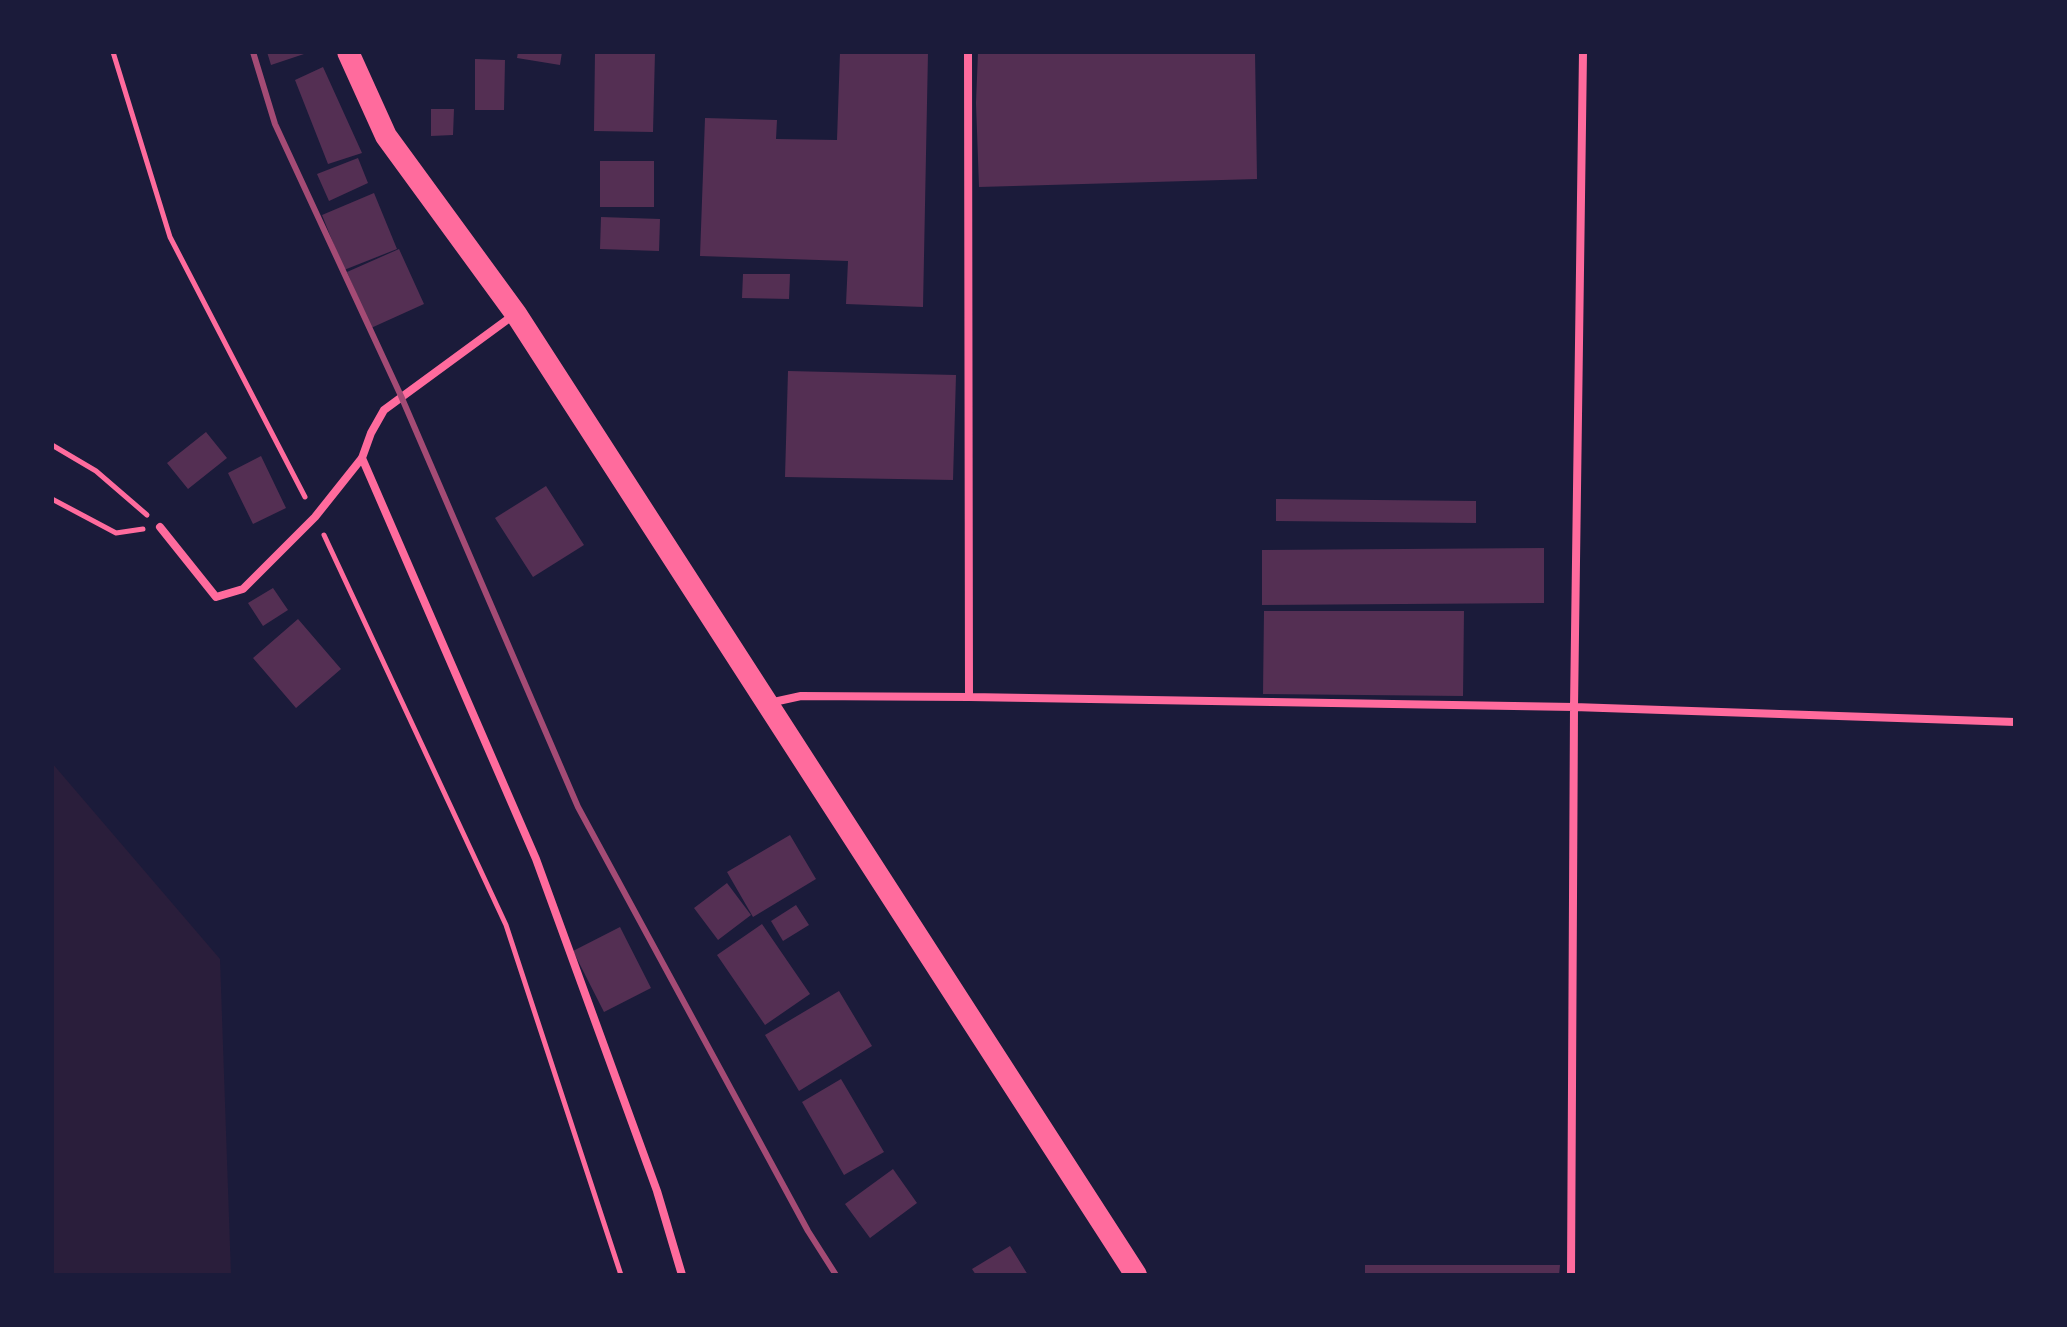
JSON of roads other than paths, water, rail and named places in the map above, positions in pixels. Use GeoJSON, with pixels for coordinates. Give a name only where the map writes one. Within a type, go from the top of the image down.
{"type":"FeatureCollection","features":[{"type":"Feature","properties":{"kind":"highway"},"geometry":{"type":"LineString","coordinates":[[348,52],[386,136],[516,314],[1136,1275]]}},
{"type":"Feature","properties":{"kind":"street"},"geometry":{"type":"LineString","coordinates":[[968,52],[969,697]]}},
{"type":"Feature","properties":{"kind":"street"},"geometry":{"type":"LineString","coordinates":[[1571,1275],[1574,707],[1583,52]]}},
{"type":"Feature","properties":{"kind":"street"},"geometry":{"type":"LineString","coordinates":[[160,527],[216,597],[243,589],[315,517],[362,458],[384,410],[516,314]]}},
{"type":"Feature","properties":{"kind":"street"},"geometry":{"type":"LineString","coordinates":[[362,458],[536,859],[657,1191],[682,1275]]}},
{"type":"Feature","properties":{"kind":"street"},"geometry":{"type":"LineString","coordinates":[[765,704],[801,696],[969,697],[1574,707],[2015,722]]}},
{"type":"Feature","properties":{"kind":"railway"},"geometry":{"type":"LineString","coordinates":[[253,52],[275,124],[401,396],[578,807],[808,1231],[836,1275]]}}]}
